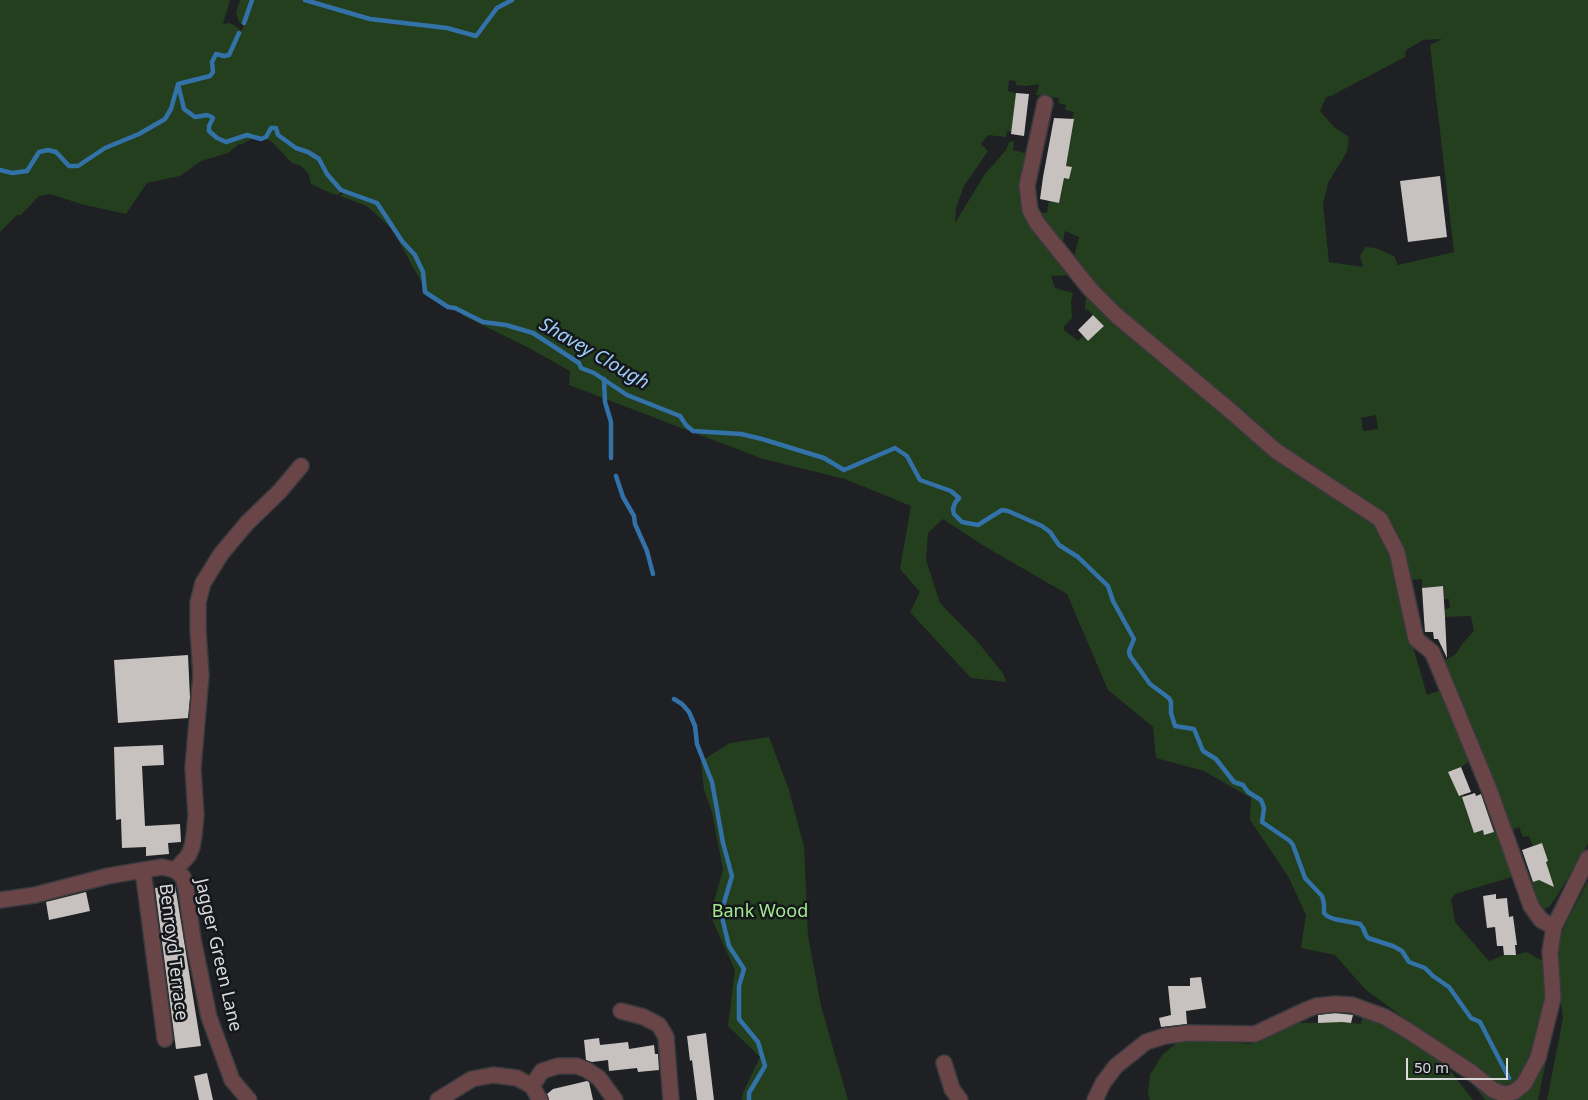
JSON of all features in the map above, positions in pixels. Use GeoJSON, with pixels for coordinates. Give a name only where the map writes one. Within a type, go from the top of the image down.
{"type":"FeatureCollection","features":[{"type":"Feature","properties":{"kind":"street"},"geometry":{"type":"LineString","coordinates":[[1045,103],[1027,186],[1030,210],[1037,224],[1090,289],[1116,315],[1234,413],[1276,451],[1380,519],[1391,537],[1397,552],[1416,639],[1432,652],[1436,660],[1489,789],[1531,906],[1541,920],[1554,927]]}},
{"type":"Feature","properties":{"kind":"street"},"geometry":{"type":"LineString","coordinates":[[175,870],[188,856],[194,836],[196,815],[193,768],[201,675],[198,602],[203,583],[220,554],[301,466]]}},
{"type":"Feature","properties":{"kind":"street"},"geometry":{"type":"LineString","coordinates":[[1095,1100],[1103,1082],[1116,1066],[1146,1042],[1165,1036],[1188,1033],[1255,1034],[1316,1006],[1335,1004],[1357,1007],[1385,1017],[1471,1072],[1493,1090],[1504,1094],[1514,1092],[1524,1084],[1538,1058],[1553,998],[1550,952],[1554,927],[1588,858]]}},
{"type":"Feature","properties":{"kind":"street","name":"Jagger Green Lane"},"geometry":{"type":"LineString","coordinates":[[0,900],[35,895],[108,876],[143,870],[162,867],[175,870],[183,877],[186,889],[193,939],[209,1017],[232,1080],[249,1100]]}},
{"type":"Feature","properties":{"kind":"street","name":"Benroyd Terrace"},"geometry":{"type":"LineString","coordinates":[[143,870],[165,1039]]}},
{"type":"Feature","properties":{"kind":"street"},"geometry":{"type":"LineString","coordinates":[[621,1011],[644,1017],[659,1025],[666,1037],[670,1100]]}},
{"type":"Feature","properties":{"kind":"street"},"geometry":{"type":"LineString","coordinates":[[944,1063],[952,1089],[960,1100]]}},
{"type":"Feature","properties":{"kind":"street"},"geometry":{"type":"LineString","coordinates":[[532,1086],[542,1071],[558,1066],[577,1066],[599,1078],[615,1100]]}},
{"type":"Feature","properties":{"kind":"street"},"geometry":{"type":"LineString","coordinates":[[438,1100],[472,1080],[493,1075],[517,1078],[532,1086],[540,1100]]}},
{"type":"Feature","properties":{"kind":"green space"},"geometry":{"type":"Polygon","coordinates":[[[0,0],[230,0],[223,24],[229,23],[234,25],[240,32],[244,26],[239,22],[236,13],[240,0],[1588,0],[1588,844],[1557,896],[1549,907],[1540,911],[1530,883],[1546,877],[1543,870],[1548,868],[1546,862],[1548,861],[1542,843],[1533,846],[1529,836],[1523,837],[1519,827],[1510,831],[1463,707],[1464,705],[1443,661],[1455,655],[1474,631],[1471,616],[1445,617],[1445,609],[1450,608],[1449,599],[1444,599],[1443,586],[1422,588],[1422,579],[1410,580],[1404,552],[1381,518],[1370,508],[1265,438],[1244,418],[1104,301],[1073,262],[1079,237],[1065,231],[1062,247],[1046,230],[1036,212],[1047,213],[1049,201],[1059,203],[1064,178],[1069,179],[1072,167],[1066,166],[1074,112],[1065,110],[1066,105],[1058,103],[1059,98],[1036,95],[1039,84],[1016,85],[1016,81],[1009,80],[1008,91],[1016,93],[1012,131],[1007,131],[1006,137],[988,135],[981,144],[988,151],[964,186],[956,208],[955,223],[985,174],[1006,150],[1009,142],[1014,141],[1013,150],[1028,154],[1029,156],[1022,194],[1027,215],[1073,275],[1051,276],[1055,288],[1073,293],[1071,302],[1072,318],[1064,326],[1064,330],[1078,341],[1083,336],[1088,341],[1104,326],[1087,309],[1085,311],[1086,294],[1268,448],[1371,517],[1388,540],[1394,554],[1411,640],[1427,695],[1444,689],[1472,760],[1449,773],[1459,795],[1463,794],[1474,833],[1483,830],[1485,835],[1497,831],[1503,847],[1506,847],[1515,876],[1455,894],[1451,899],[1455,922],[1489,961],[1504,955],[1516,955],[1526,952],[1545,962],[1545,1043],[1552,1021],[1554,1022],[1538,1100],[1503,1100],[1520,1096],[1527,1089],[1538,1065],[1522,1080],[1496,1087],[1365,989],[1335,955],[1301,948],[1306,915],[1288,876],[1250,820],[1251,798],[1204,771],[1156,758],[1153,727],[1108,690],[1067,594],[984,546],[943,519],[928,533],[926,560],[940,603],[977,641],[1002,672],[1007,682],[971,678],[910,612],[920,592],[900,569],[911,506],[845,479],[763,459],[569,385],[570,371],[464,316],[455,308],[448,307],[425,292],[392,229],[367,206],[340,196],[345,191],[344,189],[338,195],[311,184],[308,173],[301,166],[292,163],[271,141],[261,137],[251,139],[243,144],[239,144],[228,153],[201,161],[180,176],[147,183],[126,214],[81,204],[50,194],[39,196],[21,215],[17,215],[0,232],[0,0]],[[1442,39],[1423,40],[1406,50],[1405,57],[1326,97],[1320,111],[1334,127],[1349,137],[1347,152],[1328,183],[1323,204],[1329,262],[1363,267],[1360,256],[1365,247],[1376,248],[1394,256],[1398,265],[1454,252],[1430,45],[1442,39]],[[1376,415],[1361,418],[1363,431],[1378,429],[1376,415]]]}},
{"type":"Feature","properties":{"kind":"green space","name":"Bank Wood"},"geometry":{"type":"Polygon","coordinates":[[[769,737],[788,787],[804,846],[808,935],[821,1006],[848,1100],[742,1100],[743,1093],[760,1057],[728,1026],[735,970],[710,915],[723,870],[712,812],[704,790],[701,761],[730,743],[769,737]]]}},
{"type":"Feature","properties":{"kind":"green space"},"geometry":{"type":"Polygon","coordinates":[[[1588,881],[1588,1100],[1547,1100],[1563,1018],[1556,956],[1566,923],[1588,881]]]}},
{"type":"Feature","properties":{"kind":"green space"},"geometry":{"type":"Polygon","coordinates":[[[1363,1014],[1414,1042],[1436,1058],[1448,1068],[1473,1100],[1150,1100],[1148,1094],[1150,1075],[1162,1055],[1178,1042],[1190,1038],[1248,1044],[1259,1042],[1297,1020],[1299,1023],[1342,1022],[1361,1024],[1363,1014]]]}},
{"type":"Feature","properties":{"kind":"green space"},"geometry":{"type":"Polygon","coordinates":[[[1471,1081],[1476,1082],[1503,1100],[1485,1100],[1471,1081]]]}},
{"type":"Feature","properties":{"kind":"building"},"geometry":{"type":"Polygon","coordinates":[[[1016,93],[1029,94],[1024,136],[1011,134],[1016,93]]]}},
{"type":"Feature","properties":{"kind":"building"},"geometry":{"type":"Polygon","coordinates":[[[1054,118],[1074,119],[1066,166],[1072,167],[1069,179],[1064,178],[1059,203],[1040,199],[1054,118]]]}},
{"type":"Feature","properties":{"kind":"building"},"geometry":{"type":"Polygon","coordinates":[[[1440,176],[1447,237],[1408,242],[1400,181],[1440,176]]]}},
{"type":"Feature","properties":{"kind":"building"},"geometry":{"type":"Polygon","coordinates":[[[1093,315],[1104,326],[1088,341],[1078,330],[1093,315]]]}},
{"type":"Feature","properties":{"kind":"building"},"geometry":{"type":"Polygon","coordinates":[[[1443,586],[1447,658],[1438,639],[1434,639],[1433,632],[1425,632],[1422,588],[1443,586]]]}},
{"type":"Feature","properties":{"kind":"building"},"geometry":{"type":"Polygon","coordinates":[[[188,655],[190,698],[188,718],[118,723],[114,660],[188,655]]]}},
{"type":"Feature","properties":{"kind":"building"},"geometry":{"type":"Polygon","coordinates":[[[163,745],[164,765],[142,766],[145,826],[180,824],[181,842],[168,843],[169,854],[146,856],[146,847],[122,848],[121,819],[116,820],[114,747],[163,745]]]}},
{"type":"Feature","properties":{"kind":"building"},"geometry":{"type":"Polygon","coordinates":[[[1461,767],[1471,792],[1459,796],[1448,772],[1461,767]]]}},
{"type":"Feature","properties":{"kind":"building"},"geometry":{"type":"Polygon","coordinates":[[[1475,793],[1476,796],[1481,794],[1494,832],[1484,835],[1483,830],[1474,833],[1462,797],[1475,793]]]}},
{"type":"Feature","properties":{"kind":"building"},"geometry":{"type":"Polygon","coordinates":[[[1542,843],[1554,887],[1539,880],[1533,882],[1522,850],[1542,843]]]}},
{"type":"Feature","properties":{"kind":"building"},"geometry":{"type":"Polygon","coordinates":[[[175,885],[201,1046],[176,1049],[155,888],[175,885]]]}},
{"type":"Feature","properties":{"kind":"building"},"geometry":{"type":"Polygon","coordinates":[[[86,892],[90,911],[49,920],[46,902],[86,892]]]}},
{"type":"Feature","properties":{"kind":"building"},"geometry":{"type":"Polygon","coordinates":[[[1496,894],[1496,899],[1507,898],[1509,917],[1513,916],[1517,945],[1515,945],[1516,955],[1504,955],[1503,946],[1497,946],[1495,927],[1487,928],[1483,896],[1496,894]]]}},
{"type":"Feature","properties":{"kind":"building"},"geometry":{"type":"Polygon","coordinates":[[[1201,977],[1206,1008],[1186,1011],[1187,1024],[1161,1027],[1159,1018],[1171,1015],[1168,986],[1190,986],[1190,978],[1201,977]]]}},
{"type":"Feature","properties":{"kind":"building"},"geometry":{"type":"Polygon","coordinates":[[[1335,1013],[1353,1015],[1351,1023],[1318,1023],[1318,1015],[1335,1013]]]}},
{"type":"Feature","properties":{"kind":"building"},"geometry":{"type":"Polygon","coordinates":[[[706,1033],[714,1100],[697,1100],[687,1036],[706,1033]]]}},
{"type":"Feature","properties":{"kind":"building"},"geometry":{"type":"Polygon","coordinates":[[[599,1038],[600,1045],[628,1042],[629,1049],[654,1045],[655,1054],[658,1054],[659,1070],[638,1072],[637,1068],[609,1071],[608,1060],[592,1062],[586,1060],[584,1040],[599,1038]]]}},
{"type":"Feature","properties":{"kind":"building"},"geometry":{"type":"Polygon","coordinates":[[[207,1073],[213,1100],[199,1100],[194,1076],[207,1073]]]}},
{"type":"Feature","properties":{"kind":"building"},"geometry":{"type":"Polygon","coordinates":[[[589,1082],[593,1100],[549,1100],[547,1094],[553,1089],[589,1082]]]}},
{"type":"Feature","properties":{"kind":"waterway"},"geometry":{"type":"LineString","coordinates":[[244,23],[252,0]]}},
{"type":"Feature","properties":{"kind":"waterway"},"geometry":{"type":"LineString","coordinates":[[305,0],[370,19],[447,28],[476,36],[497,8],[512,0]]}},
{"type":"Feature","properties":{"kind":"waterway"},"geometry":{"type":"LineString","coordinates":[[0,170],[12,173],[27,171],[39,152],[48,150],[56,152],[69,166],[78,166],[105,148],[139,134],[165,119],[171,109],[178,84],[210,76],[213,72],[212,62],[216,54],[229,55],[239,33]]}},
{"type":"Feature","properties":{"kind":"waterway","name":"Shavey Clough"},"geometry":{"type":"LineString","coordinates":[[178,84],[184,109],[195,117],[207,115],[212,117],[209,131],[217,138],[226,142],[247,135],[261,139],[266,137],[271,128],[276,128],[278,135],[296,148],[308,152],[319,159],[327,174],[341,190],[377,203],[402,241],[415,255],[423,272],[425,292],[448,307],[455,308],[483,322],[506,325],[533,333],[579,363],[581,368],[594,373],[627,395],[680,416],[693,431],[741,434],[762,439],[824,458],[844,470],[895,448],[907,456],[920,480],[951,491],[959,498],[953,509],[954,514],[962,522],[978,525],[1002,510],[1042,526],[1050,532],[1059,545],[1078,557],[1108,586],[1113,601],[1134,639],[1129,651],[1130,656],[1150,684],[1169,698],[1175,726],[1194,729],[1203,751],[1216,759],[1234,782],[1243,785],[1248,792],[1261,800],[1264,808],[1262,822],[1293,845],[1305,878],[1322,896],[1324,913],[1334,919],[1360,924],[1368,938],[1402,951],[1409,962],[1425,968],[1449,987],[1471,1018],[1480,1022],[1509,1078]]}},
{"type":"Feature","properties":{"kind":"waterway"},"geometry":{"type":"LineString","coordinates":[[604,379],[605,402],[611,422],[611,458]]}},
{"type":"Feature","properties":{"kind":"waterway"},"geometry":{"type":"LineString","coordinates":[[616,476],[623,497],[634,516],[635,524],[647,551],[653,574]]}},
{"type":"Feature","properties":{"kind":"waterway"},"geometry":{"type":"LineString","coordinates":[[674,699],[689,712],[695,726],[697,744],[712,782],[723,843],[732,876],[721,913],[729,946],[744,969],[739,986],[739,1019],[758,1042],[765,1066],[749,1093],[749,1100]]}}]}
